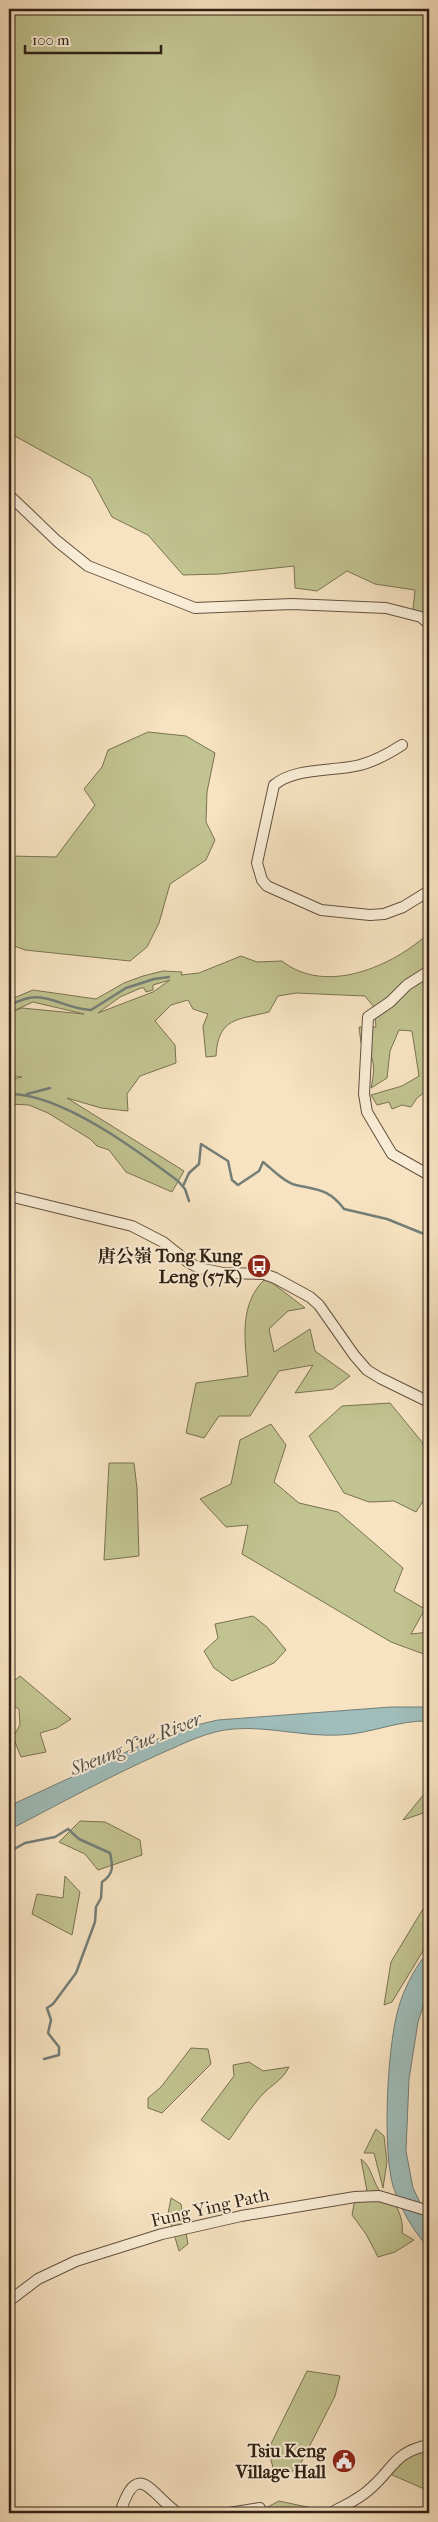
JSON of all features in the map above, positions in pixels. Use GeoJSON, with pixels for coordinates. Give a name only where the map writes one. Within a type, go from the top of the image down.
{"type":"FeatureCollection","features":[{"type":"Feature","properties":{"kind":"street"},"geometry":{"type":"LineString","coordinates":[[9,495],[50,534],[88,566],[195,608],[292,604],[386,608],[413,614],[429,624]]}},
{"type":"Feature","properties":{"kind":"street"},"geometry":{"type":"LineString","coordinates":[[402,746],[378,760],[358,766],[294,775],[274,786],[258,872],[268,886],[321,910],[370,915],[384,914],[403,907],[429,891]]}},
{"type":"Feature","properties":{"kind":"street"},"geometry":{"type":"LineString","coordinates":[[429,971],[407,985],[390,1002],[368,1017],[364,1094],[367,1112],[392,1154],[429,1175]]}},
{"type":"Feature","properties":{"kind":"street"},"geometry":{"type":"LineString","coordinates":[[9,1196],[132,1226],[163,1242],[188,1262],[199,1268],[223,1273],[264,1274],[275,1278],[310,1297],[319,1306],[367,1370],[429,1402]]}},
{"type":"Feature","properties":{"kind":"street","name":"Fung Ying Path"},"geometry":{"type":"LineString","coordinates":[[9,2301],[38,2279],[76,2261],[162,2234],[318,2202],[378,2196],[429,2211]]}},
{"type":"Feature","properties":{"kind":"street"},"geometry":{"type":"LineString","coordinates":[[331,2513],[370,2489],[398,2458],[412,2450],[429,2445]]}},
{"type":"Feature","properties":{"kind":"street"},"geometry":{"type":"LineString","coordinates":[[120,2513],[126,2492],[140,2484],[151,2488],[178,2513]]}},
{"type":"Feature","properties":{"kind":"street"},"geometry":{"type":"LineString","coordinates":[[229,2513],[260,2508]]}},
{"type":"Feature","properties":{"kind":"green space"},"geometry":{"type":"Polygon","coordinates":[[[9,9],[429,9],[429,619],[413,609],[415,590],[375,584],[347,571],[317,591],[295,588],[294,566],[220,574],[183,575],[148,535],[112,517],[91,478],[13,435],[9,439],[9,9]]]}},
{"type":"Feature","properties":{"kind":"green space"},"geometry":{"type":"Polygon","coordinates":[[[148,732],[186,736],[215,753],[207,792],[206,822],[215,840],[206,860],[170,884],[159,923],[147,947],[130,961],[25,950],[9,944],[9,856],[56,857],[95,805],[84,789],[102,767],[108,750],[148,732]]]}},
{"type":"Feature","properties":{"kind":"green space"},"geometry":{"type":"Polygon","coordinates":[[[429,933],[429,1089],[417,1098],[411,1107],[402,1105],[392,1109],[389,1102],[377,1105],[371,1095],[402,1086],[419,1076],[412,1031],[399,1030],[390,1051],[387,1078],[371,1088],[373,1063],[366,1048],[361,1043],[359,1027],[376,1027],[374,1007],[365,996],[296,993],[278,996],[269,1012],[232,1022],[225,1027],[221,1034],[216,1056],[206,1057],[203,1026],[208,1014],[193,1009],[188,1000],[171,1005],[155,1021],[175,1045],[176,1063],[140,1076],[127,1094],[128,1111],[101,1108],[67,1098],[184,1171],[172,1192],[126,1172],[109,1150],[97,1146],[90,1139],[48,1113],[29,1105],[9,1104],[9,1080],[22,1077],[9,1076],[9,1000],[33,990],[96,999],[124,983],[143,976],[163,971],[182,972],[181,975],[199,973],[241,956],[257,962],[282,961],[299,971],[318,976],[338,976],[378,966],[414,945],[429,933]],[[170,980],[153,985],[153,990],[146,992],[144,988],[141,988],[120,997],[98,1013],[153,992],[170,980]],[[33,1002],[11,1012],[22,1008],[84,1014],[33,1002]]]}},
{"type":"Feature","properties":{"kind":"green space"},"geometry":{"type":"Polygon","coordinates":[[[266,1278],[305,1308],[288,1311],[269,1329],[274,1352],[310,1329],[315,1351],[350,1376],[333,1389],[295,1393],[313,1365],[279,1371],[250,1416],[219,1416],[204,1438],[186,1433],[196,1383],[248,1376],[245,1336],[247,1311],[257,1288],[266,1278]]]}},
{"type":"Feature","properties":{"kind":"green space"},"geometry":{"type":"Polygon","coordinates":[[[390,1403],[422,1442],[429,1460],[429,1492],[416,1512],[394,1501],[369,1502],[344,1493],[309,1436],[342,1406],[390,1403]]]}},
{"type":"Feature","properties":{"kind":"green space"},"geometry":{"type":"Polygon","coordinates":[[[271,1424],[286,1445],[274,1482],[299,1503],[338,1512],[403,1568],[394,1591],[425,1609],[411,1634],[429,1632],[429,1656],[391,1642],[242,1554],[248,1525],[226,1527],[200,1499],[231,1484],[240,1440],[271,1424]]]}},
{"type":"Feature","properties":{"kind":"green space"},"geometry":{"type":"Polygon","coordinates":[[[109,1463],[134,1463],[137,1488],[139,1556],[104,1560],[109,1463]]]}},
{"type":"Feature","properties":{"kind":"green space"},"geometry":{"type":"Polygon","coordinates":[[[253,1616],[267,1627],[286,1650],[274,1663],[232,1681],[214,1668],[204,1651],[218,1638],[215,1624],[253,1616]]]}},
{"type":"Feature","properties":{"kind":"green space"},"geometry":{"type":"Polygon","coordinates":[[[20,1676],[71,1719],[57,1728],[40,1733],[46,1752],[21,1757],[13,1737],[20,1725],[19,1709],[9,1704],[9,1685],[20,1676]]]}},
{"type":"Feature","properties":{"kind":"green space"},"geometry":{"type":"Polygon","coordinates":[[[429,1788],[429,1811],[403,1820],[429,1788]]]}},
{"type":"Feature","properties":{"kind":"green space"},"geometry":{"type":"Polygon","coordinates":[[[80,1821],[105,1822],[140,1840],[142,1855],[98,1870],[85,1854],[59,1842],[80,1821]]]}},
{"type":"Feature","properties":{"kind":"green space"},"geometry":{"type":"Polygon","coordinates":[[[65,1876],[80,1892],[72,1935],[32,1914],[37,1894],[63,1898],[65,1876]]]}},
{"type":"Feature","properties":{"kind":"green space"},"geometry":{"type":"Polygon","coordinates":[[[429,1899],[429,1941],[392,2002],[384,2005],[391,1962],[429,1899]]]}},
{"type":"Feature","properties":{"kind":"green space"},"geometry":{"type":"Polygon","coordinates":[[[191,2048],[208,2049],[211,2064],[162,2113],[148,2108],[148,2098],[161,2087],[191,2048]]]}},
{"type":"Feature","properties":{"kind":"green space"},"geometry":{"type":"Polygon","coordinates":[[[249,2062],[263,2071],[289,2067],[283,2076],[258,2100],[229,2140],[201,2120],[234,2076],[233,2065],[249,2062]]]}},
{"type":"Feature","properties":{"kind":"green space"},"geometry":{"type":"Polygon","coordinates":[[[376,2129],[384,2136],[387,2162],[383,2188],[374,2153],[364,2153],[376,2129]]]}},
{"type":"Feature","properties":{"kind":"green space"},"geometry":{"type":"Polygon","coordinates":[[[361,2159],[369,2169],[379,2190],[390,2198],[399,2211],[402,2220],[402,2233],[414,2240],[395,2252],[378,2257],[366,2234],[352,2215],[354,2204],[367,2191],[361,2159]]]}},
{"type":"Feature","properties":{"kind":"green space"},"geometry":{"type":"Polygon","coordinates":[[[171,2198],[181,2204],[188,2244],[179,2251],[168,2214],[171,2198]]]}},
{"type":"Feature","properties":{"kind":"green space"},"geometry":{"type":"Polygon","coordinates":[[[307,2371],[340,2376],[335,2396],[299,2467],[277,2481],[268,2450],[307,2371]]]}},
{"type":"Feature","properties":{"kind":"green space"},"geometry":{"type":"Polygon","coordinates":[[[429,2449],[429,2491],[390,2474],[408,2458],[429,2449]]]}},
{"type":"Feature","properties":{"kind":"green space"},"geometry":{"type":"Polygon","coordinates":[[[279,2501],[312,2508],[303,2513],[256,2513],[279,2501]]]}},
{"type":"Feature","properties":{"kind":"water"},"geometry":{"type":"Polygon","coordinates":[[[391,1707],[429,1707],[429,1721],[418,1721],[340,1735],[246,1728],[215,1732],[143,1762],[9,1830],[9,1806],[137,1747],[192,1726],[218,1720],[391,1707]]]}},
{"type":"Feature","properties":{"kind":"water"},"geometry":{"type":"Polygon","coordinates":[[[429,1951],[429,1988],[418,2022],[409,2079],[406,2151],[413,2188],[429,2221],[429,2248],[417,2234],[408,2219],[393,2186],[387,2120],[389,2065],[396,2017],[409,1980],[429,1951]]]}},
{"type":"Feature","properties":{"kind":"waterway"},"geometry":{"type":"LineString","coordinates":[[9,1006],[32,997],[50,999],[69,1006],[91,1010],[126,988],[154,979],[169,977]]}},
{"type":"Feature","properties":{"kind":"waterway"},"geometry":{"type":"LineString","coordinates":[[27,1094],[50,1088]]}},
{"type":"Feature","properties":{"kind":"waterway"},"geometry":{"type":"LineString","coordinates":[[9,1094],[29,1096],[51,1103],[97,1126],[141,1154],[178,1181],[185,1189],[189,1201]]}},
{"type":"Feature","properties":{"kind":"waterway"},"geometry":{"type":"LineString","coordinates":[[183,1186],[189,1173],[199,1164],[201,1144],[228,1161],[232,1180],[238,1185],[259,1171],[263,1162],[292,1184],[323,1191],[339,1202],[344,1209],[387,1219],[429,1236]]}},
{"type":"Feature","properties":{"kind":"waterway"},"geometry":{"type":"LineString","coordinates":[[9,1852],[25,1843],[55,1837],[68,1829],[79,1839],[110,1853],[111,1858],[111,1873],[102,1882],[101,1898],[96,1907],[95,1922],[76,1973],[53,2004],[47,2008],[51,2020],[48,2033],[59,2047],[59,2055],[44,2059]]}},
{"type":"Feature","properties":{"kind":"place","name":"唐公嶺 Tong Kung Leng (57K)"},"geometry":{"type":"Point","coordinates":[259,1266]}},
{"type":"Feature","properties":{"kind":"place","name":"Tsiu Keng Village Hall"},"geometry":{"type":"Point","coordinates":[344,2461]}},
{"type":"Feature","properties":{"kind":"water label","name":"Sheung Yue River"},"geometry":{"type":"Point","coordinates":[136,1744]}}]}
